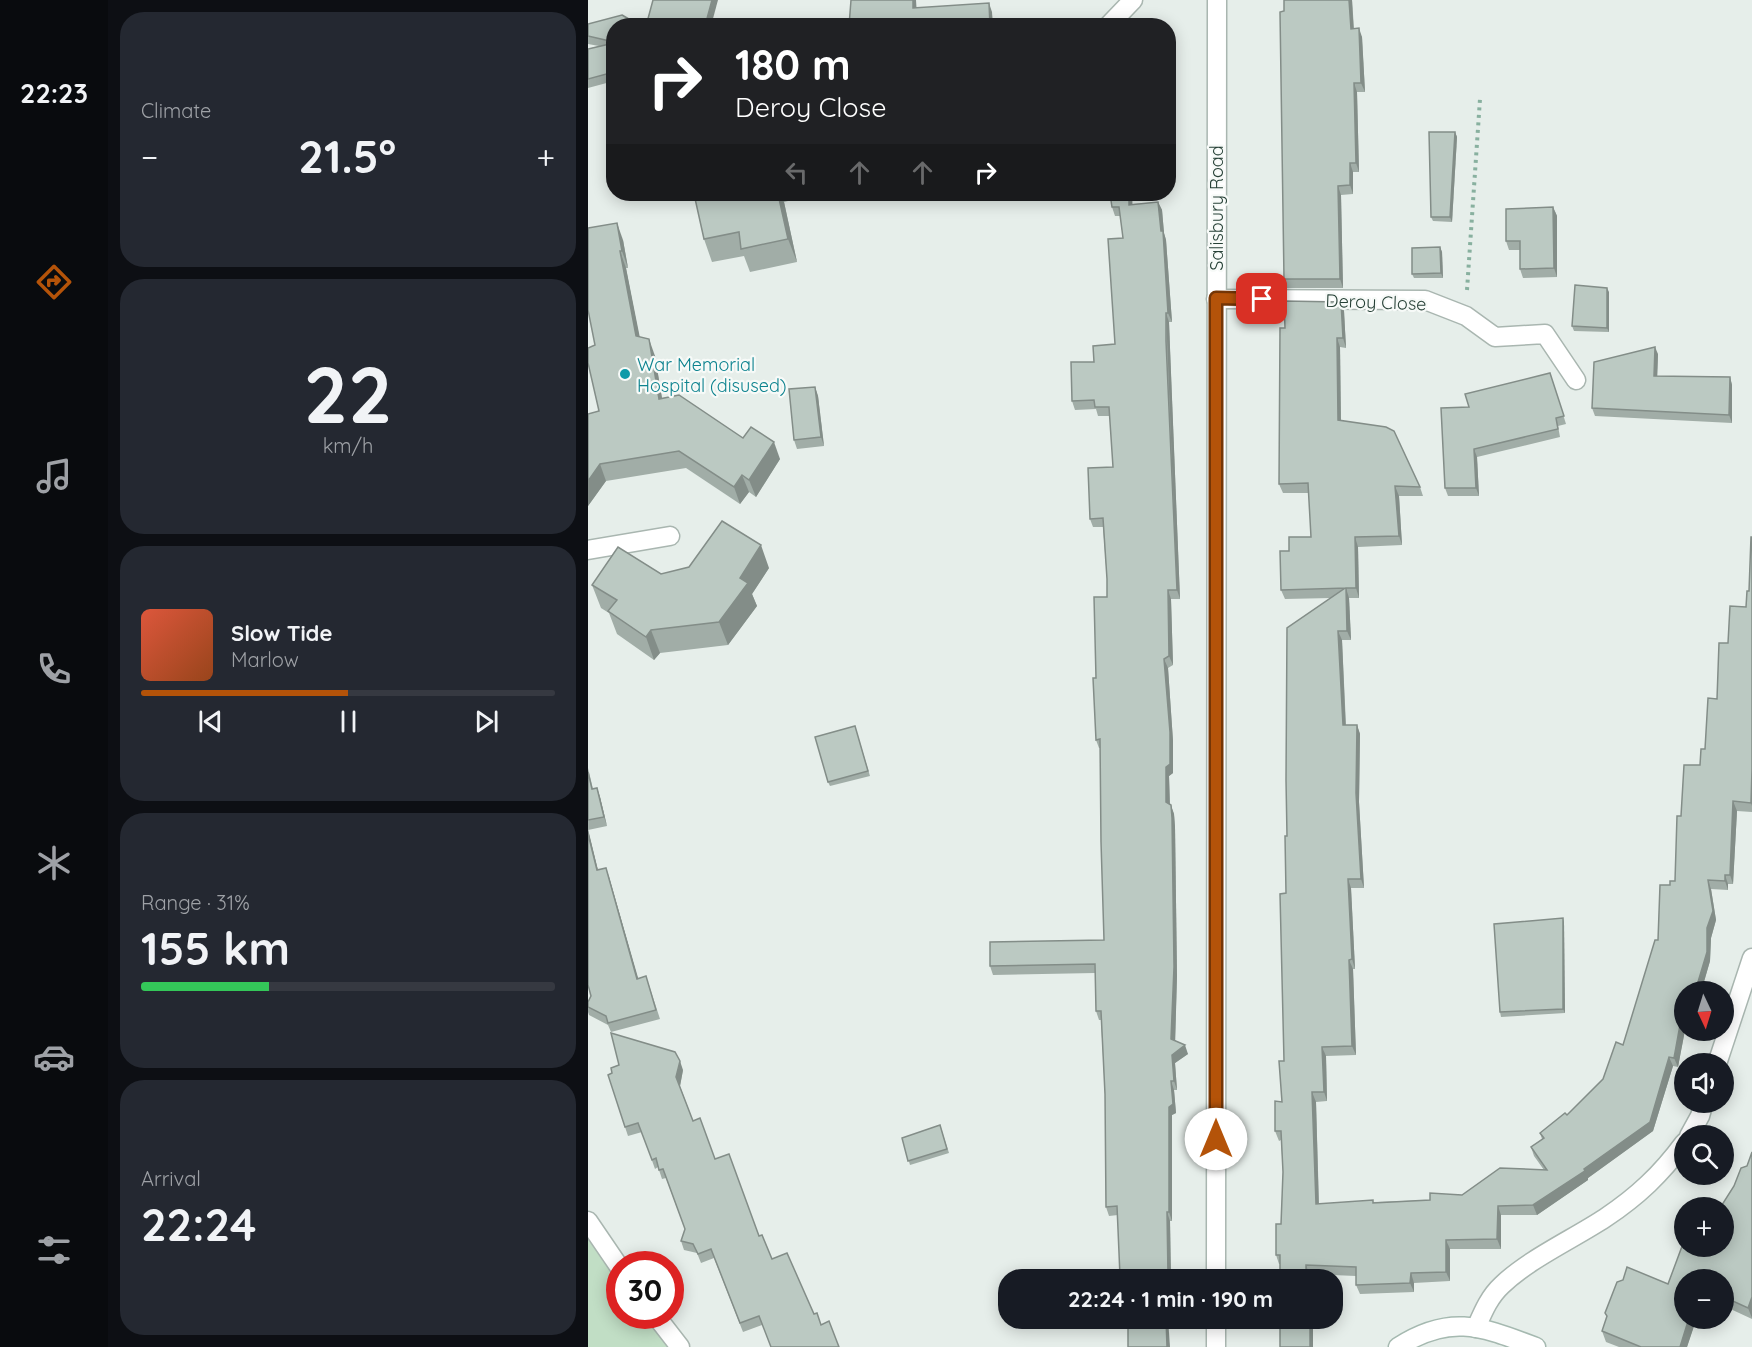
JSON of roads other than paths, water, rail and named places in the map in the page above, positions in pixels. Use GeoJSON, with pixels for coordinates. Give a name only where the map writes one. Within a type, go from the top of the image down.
{"type":"FeatureCollection","features":[{"type":"Feature","properties":{"kind":"street"},"geometry":{"type":"LineString","coordinates":[[1116,18],[1133,0]]}},
{"type":"Feature","properties":{"kind":"street","name":"Salisbury Road"},"geometry":{"type":"LineString","coordinates":[[1216,1269],[1217,0]]}},
{"type":"Feature","properties":{"kind":"street","name":"Deroy Close"},"geometry":{"type":"LineString","coordinates":[[1216,298],[1425,300],[1466,316],[1495,337],[1545,334],[1576,380]]}},
{"type":"Feature","properties":{"kind":"street"},"geometry":{"type":"LineString","coordinates":[[588,550],[670,536]]}},
{"type":"Feature","properties":{"kind":"street"},"geometry":{"type":"LineString","coordinates":[[1721,1053],[1752,958]]}},
{"type":"Feature","properties":{"kind":"street"},"geometry":{"type":"LineString","coordinates":[[1476,1328],[1488,1301],[1501,1285],[1606,1217],[1643,1190],[1663,1171],[1674,1156]]}},
{"type":"Feature","properties":{"kind":"street"},"geometry":{"type":"LineString","coordinates":[[588,1221],[608,1251]]}},
{"type":"Feature","properties":{"kind":"street"},"geometry":{"type":"LineString","coordinates":[[1398,1347],[1441,1327],[1476,1328],[1536,1347]]}},
{"type":"Feature","properties":{"kind":"street"},"geometry":{"type":"LineString","coordinates":[[666,1329],[680,1347]]}},
{"type":"Feature","properties":{"kind":"street"},"geometry":{"type":"LineString","coordinates":[[1216,1329],[1216,1347]]}},
{"type":"Feature","properties":{"kind":"place","name":"War Memorial Hospital (disused)"},"geometry":{"type":"Point","coordinates":[625,374]}}]}
